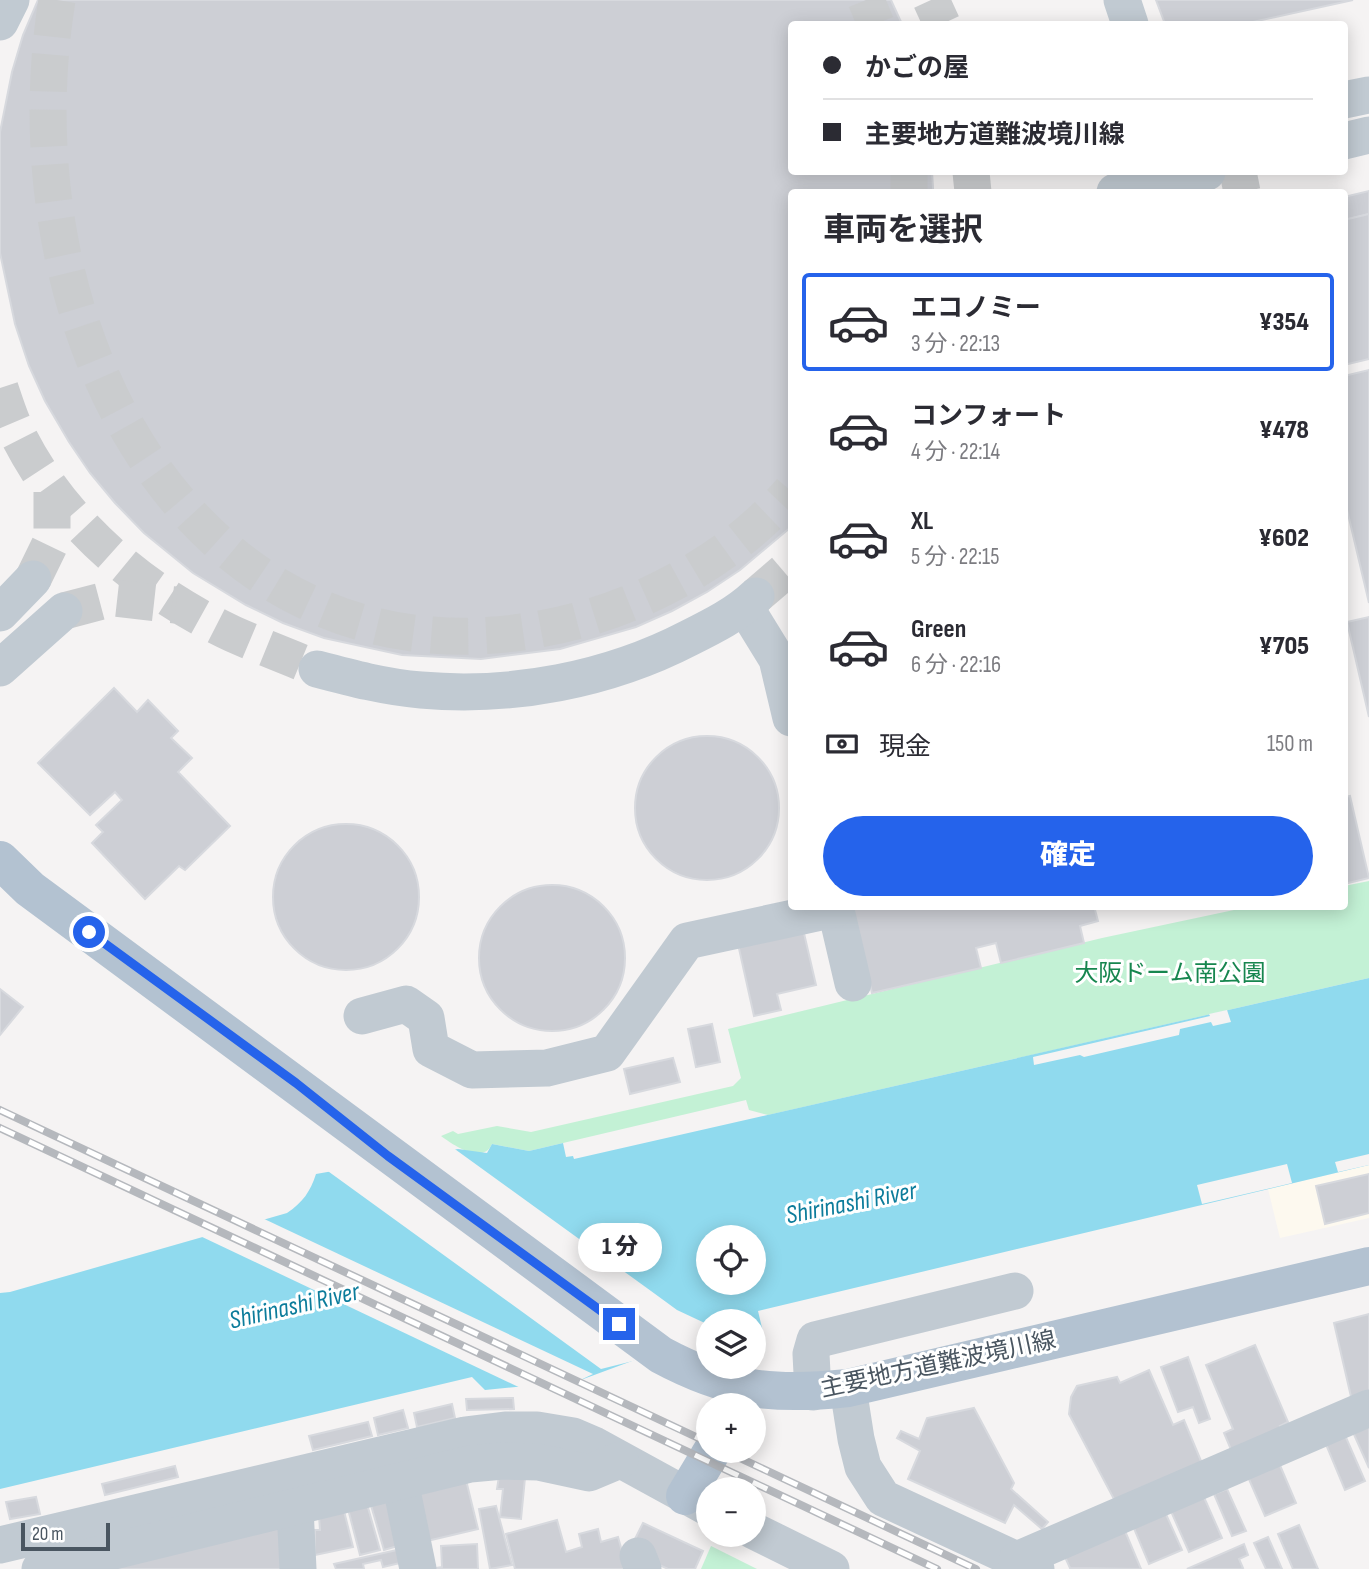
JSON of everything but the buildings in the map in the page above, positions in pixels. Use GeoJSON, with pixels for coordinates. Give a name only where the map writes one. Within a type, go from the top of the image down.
{"type":"FeatureCollection","features":[{"type":"Feature","properties":{"kind":"main road","name":"主要地方道難波境川線"},"geometry":{"type":"LineString","coordinates":[[0,860],[30,889],[296,1083],[388,1156],[661,1355],[731,1393]]}},
{"type":"Feature","properties":{"kind":"main road","name":"主要地方道難波境川線"},"geometry":{"type":"LineString","coordinates":[[766,1395],[830,1390],[1369,1266]]}},
{"type":"Feature","properties":{"kind":"street"},"geometry":{"type":"LineString","coordinates":[[0,22],[11,0]]}},
{"type":"Feature","properties":{"kind":"street"},"geometry":{"type":"LineString","coordinates":[[1122,0],[1129,21]]}},
{"type":"Feature","properties":{"kind":"street"},"geometry":{"type":"LineString","coordinates":[[1348,99],[1369,95]]}},
{"type":"Feature","properties":{"kind":"street"},"geometry":{"type":"LineString","coordinates":[[1348,140],[1369,135]]}},
{"type":"Feature","properties":{"kind":"street"},"geometry":{"type":"LineString","coordinates":[[1129,189],[1193,175]]}},
{"type":"Feature","properties":{"kind":"street"},"geometry":{"type":"LineString","coordinates":[[0,612],[33,579]]}},
{"type":"Feature","properties":{"kind":"street"},"geometry":{"type":"LineString","coordinates":[[317,669],[377,684],[420,690],[490,691],[536,686],[581,678],[665,651],[750,601],[777,659],[788,706]]}},
{"type":"Feature","properties":{"kind":"street"},"geometry":{"type":"LineString","coordinates":[[0,668],[64,611]]}},
{"type":"Feature","properties":{"kind":"street"},"geometry":{"type":"LineString","coordinates":[[362,1016],[406,1004],[426,1017],[430,1049],[472,1070],[547,1068],[607,1053],[687,941],[826,910]]}},
{"type":"Feature","properties":{"kind":"street"},"geometry":{"type":"LineString","coordinates":[[835,910],[853,983]]}},
{"type":"Feature","properties":{"kind":"street"},"geometry":{"type":"LineString","coordinates":[[1015,1291],[815,1340],[811,1354],[830,1390],[863,1467],[883,1498],[1027,1564],[1369,1408]]}},
{"type":"Feature","properties":{"kind":"street"},"geometry":{"type":"LineString","coordinates":[[0,1545],[465,1435],[505,1430],[537,1430],[573,1436],[696,1501]]}},
{"type":"Feature","properties":{"kind":"street"},"geometry":{"type":"LineString","coordinates":[[40,1569],[470,1464],[538,1462],[589,1473],[620,1460]]}},
{"type":"Feature","properties":{"kind":"street"},"geometry":{"type":"LineString","coordinates":[[400,1482],[418,1569]]}},
{"type":"Feature","properties":{"kind":"street"},"geometry":{"type":"LineString","coordinates":[[296,1507],[298,1569]]}},
{"type":"Feature","properties":{"kind":"street"},"geometry":{"type":"LineString","coordinates":[[766,1537],[831,1569]]}},
{"type":"Feature","properties":{"kind":"shaded area"},"geometry":{"type":"Polygon","coordinates":[[[1369,1165],[1369,1218],[1280,1238],[1268,1189],[1369,1165]]]}},
{"type":"Feature","properties":{"kind":"green space","name":"大阪ドーム南公園"},"geometry":{"type":"Polygon","coordinates":[[[1369,881],[1369,978],[768,1115],[749,1110],[746,1100],[529,1151],[492,1144],[488,1150],[475,1153],[460,1148],[441,1136],[453,1131],[458,1134],[497,1126],[531,1132],[733,1086],[741,1078],[728,1029],[1102,938],[1234,910],[1348,910],[1348,885],[1369,881]]]}},
{"type":"Feature","properties":{"kind":"green space"},"geometry":{"type":"Polygon","coordinates":[[[711,1547],[713,1547],[757,1569],[701,1569],[711,1547]]]}},
{"type":"Feature","properties":{"kind":"water","name":"Shirinashi River"},"geometry":{"type":"Polygon","coordinates":[[[1369,978],[1369,1165],[766,1309],[696,1309],[696,1342],[659,1351],[578,1381],[485,1390],[472,1377],[0,1489],[0,1293],[287,1213],[305,1196],[316,1174],[458,1149],[487,1153],[492,1144],[529,1151],[563,1143],[566,1157],[573,1156],[574,1159],[1369,978]]]}},
{"type":"Feature","properties":{"kind":"pier"},"geometry":{"type":"Polygon","coordinates":[[[1227,1010],[1231,1022],[1213,1026],[1211,1022],[1180,1029],[1179,1035],[1084,1057],[1080,1055],[1034,1065],[1033,1057],[1227,1010]]]}},
{"type":"Feature","properties":{"kind":"pier"},"geometry":{"type":"Polygon","coordinates":[[[452,1147],[677,1310],[696,1319],[696,1345],[601,1369],[325,1169],[452,1147]]]}},
{"type":"Feature","properties":{"kind":"pier"},"geometry":{"type":"Polygon","coordinates":[[[1369,1154],[1369,1165],[1338,1172],[1335,1162],[1369,1154]]]}},
{"type":"Feature","properties":{"kind":"pier"},"geometry":{"type":"Polygon","coordinates":[[[1287,1164],[1292,1183],[1202,1204],[1197,1185],[1287,1164]]]}},
{"type":"Feature","properties":{"kind":"pier"},"geometry":{"type":"Polygon","coordinates":[[[260,1217],[593,1374],[570,1385],[525,1390],[198,1235],[260,1217]]]}},
{"type":"Feature","properties":{"kind":"tunnel"},"geometry":{"type":"LineString","coordinates":[[57,0],[48,133],[64,262],[103,380],[164,483],[245,564],[344,617],[461,636],[594,616],[648,595],[675,582],[726,550],[788,494]]}},
{"type":"Feature","properties":{"kind":"tunnel"},"geometry":{"type":"LineString","coordinates":[[866,0],[875,21]]}},
{"type":"Feature","properties":{"kind":"tunnel"},"geometry":{"type":"LineString","coordinates":[[931,0],[941,21]]}},
{"type":"Feature","properties":{"kind":"tunnel"},"geometry":{"type":"LineString","coordinates":[[909,175],[909,189]]}},
{"type":"Feature","properties":{"kind":"tunnel"},"geometry":{"type":"LineString","coordinates":[[971,175],[973,189]]}},
{"type":"Feature","properties":{"kind":"tunnel"},"geometry":{"type":"LineString","coordinates":[[1239,175],[1241,189]]}},
{"type":"Feature","properties":{"kind":"tunnel"},"geometry":{"type":"LineString","coordinates":[[0,388],[14,428],[35,466],[81,525],[108,552],[167,598],[200,617],[233,634],[317,669]]}},
{"type":"Feature","properties":{"kind":"tunnel"},"geometry":{"type":"LineString","coordinates":[[33,579],[52,540],[52,492]]}},
{"type":"Feature","properties":{"kind":"tunnel"},"geometry":{"type":"LineString","coordinates":[[756,596],[788,569]]}},
{"type":"Feature","properties":{"kind":"tunnel"},"geometry":{"type":"LineString","coordinates":[[64,611],[113,598],[176,605]]}},
{"type":"Feature","properties":{"kind":"railway"},"geometry":{"type":"LineString","coordinates":[[0,1110],[696,1437]]}},
{"type":"Feature","properties":{"kind":"railway"},"geometry":{"type":"LineString","coordinates":[[0,1128],[937,1569]]}},
{"type":"Feature","properties":{"kind":"railway"},"geometry":{"type":"LineString","coordinates":[[751,1463],[976,1569]]}},
{"type":"Feature","properties":{"kind":"route"},"geometry":{"type":"LineString","coordinates":[[89,932],[296,1083],[388,1156],[619,1324]]}}]}
